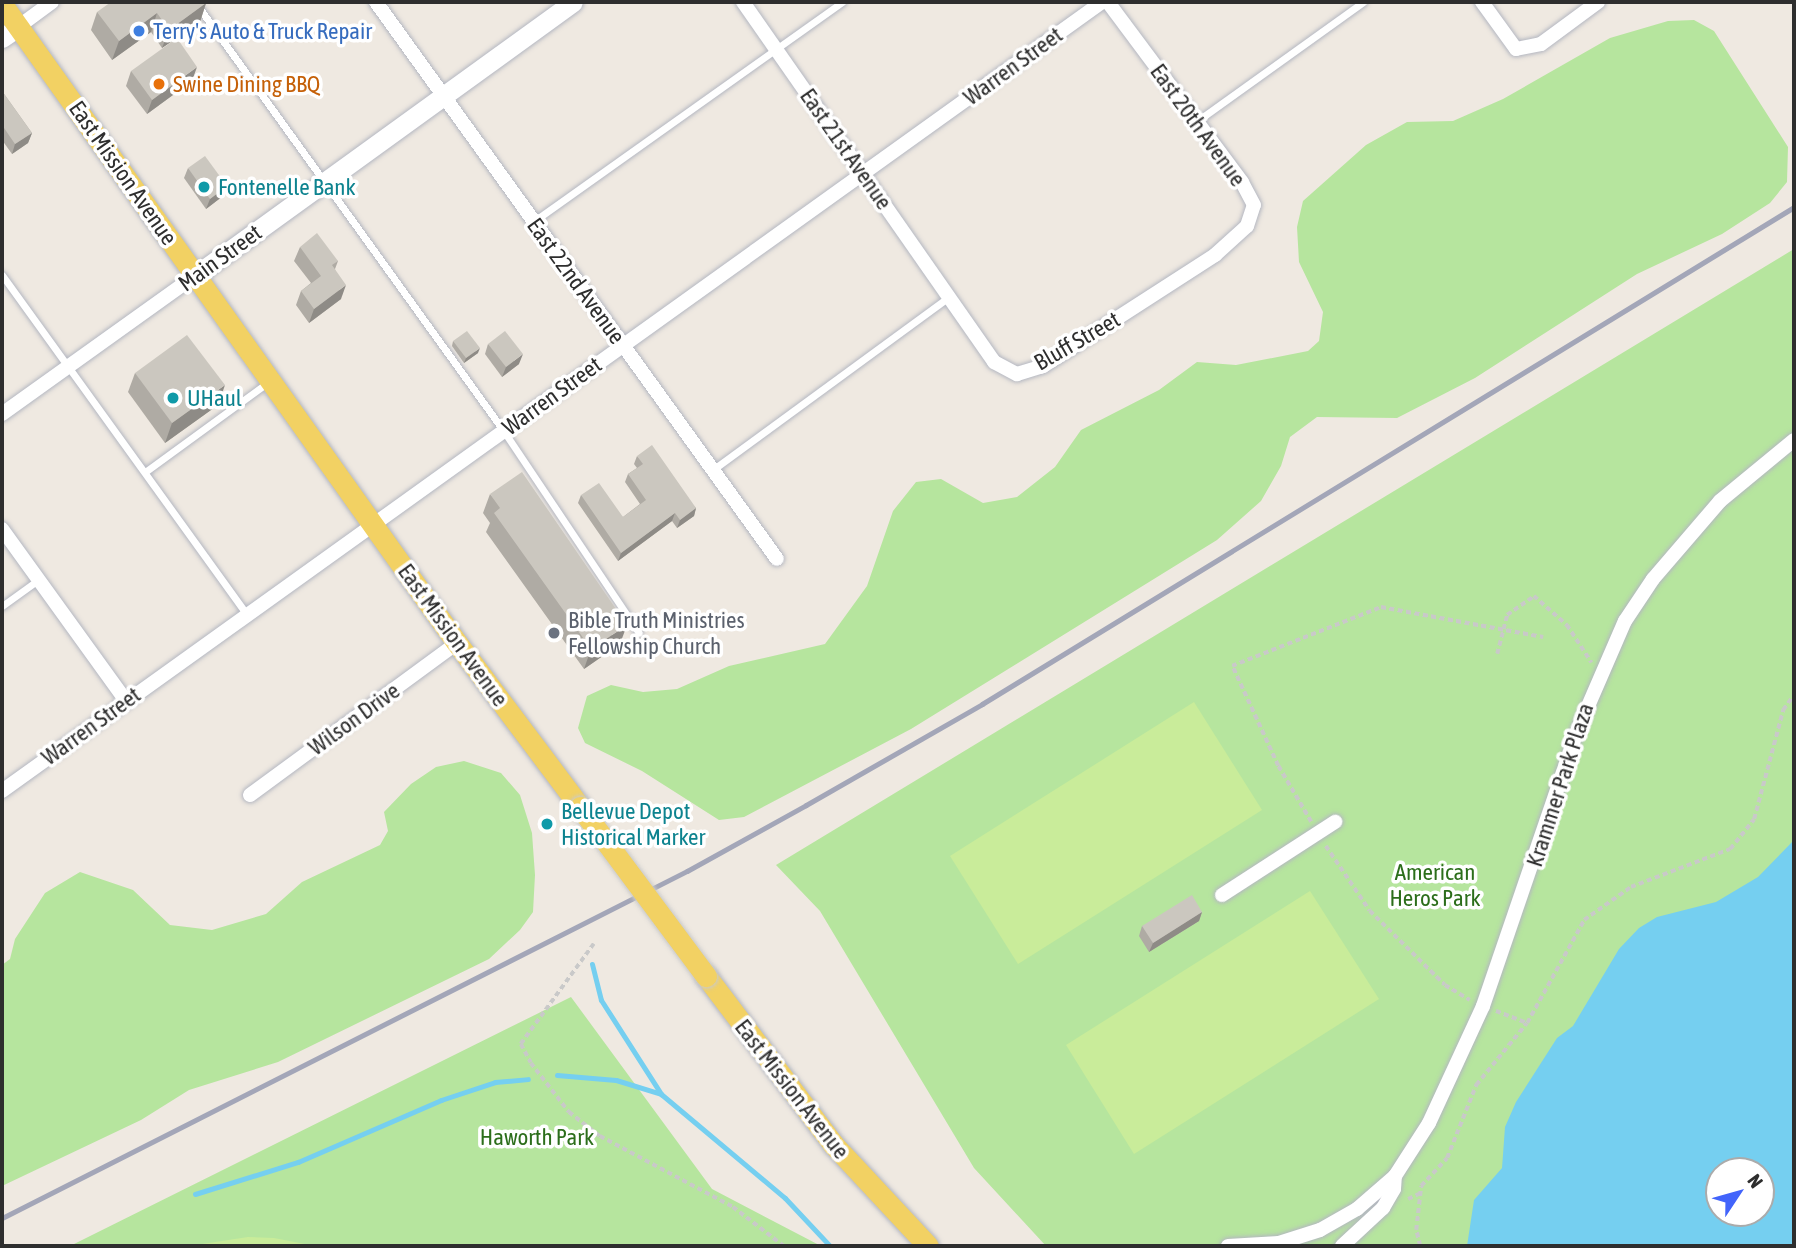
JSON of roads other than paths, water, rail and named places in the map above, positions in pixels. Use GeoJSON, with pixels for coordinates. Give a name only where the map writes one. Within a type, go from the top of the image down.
{"type":"FeatureCollection","features":[{"type":"Feature","properties":{"kind":"main road","name":"East Mission Avenue"},"geometry":{"type":"LineString","coordinates":[[2,4],[10,32],[196,275],[457,643],[833,1144],[928,1246]]}},
{"type":"Feature","properties":{"kind":"street"},"geometry":{"type":"LineString","coordinates":[[10,32],[52,2]]}},
{"type":"Feature","properties":{"kind":"street","name":"East 22nd Avenue"},"geometry":{"type":"LineString","coordinates":[[376,2],[711,471],[777,559]]}},
{"type":"Feature","properties":{"kind":"street","name":"Main Street"},"geometry":{"type":"LineString","coordinates":[[2,414],[573,2]]}},
{"type":"Feature","properties":{"kind":"street","name":"East 21st Avenue"},"geometry":{"type":"LineString","coordinates":[[743,2],[951,295]]}},
{"type":"Feature","properties":{"kind":"street","name":"Warren Street"},"geometry":{"type":"LineString","coordinates":[[2,791],[1102,2]]}},
{"type":"Feature","properties":{"kind":"street","name":"East 20th Avenue"},"geometry":{"type":"LineString","coordinates":[[1108,2],[1197,121],[1254,205],[1247,226],[1153,295]]}},
{"type":"Feature","properties":{"kind":"street"},"geometry":{"type":"LineString","coordinates":[[1482,2],[1516,49],[1541,44],[1598,2]]}},
{"type":"Feature","properties":{"kind":"street","name":"Bluff Street"},"geometry":{"type":"LineString","coordinates":[[951,295],[994,362],[1017,374],[1043,366],[1153,295]]}},
{"type":"Feature","properties":{"kind":"street","name":"Krammer Park Plaza"},"geometry":{"type":"LineString","coordinates":[[1228,1246],[1279,1243],[1320,1230],[1357,1209],[1395,1177],[1429,1123],[1483,1006],[1602,667],[1625,621],[1689,534],[1720,501],[1794,440]]}},
{"type":"Feature","properties":{"kind":"street"},"geometry":{"type":"LineString","coordinates":[[2,529],[126,701]]}},
{"type":"Feature","properties":{"kind":"street","name":"Wilson Drive"},"geometry":{"type":"LineString","coordinates":[[250,794],[457,643]]}},
{"type":"Feature","properties":{"kind":"street"},"geometry":{"type":"LineString","coordinates":[[1222,895],[1335,822]]}},
{"type":"Feature","properties":{"kind":"street","name":"Krammer Park Plaza"},"geometry":{"type":"LineString","coordinates":[[1342,1246],[1383,1208],[1394,1189],[1395,1177]]}},
{"type":"Feature","properties":{"kind":"lane"},"geometry":{"type":"LineString","coordinates":[[195,2],[503,430],[639,633]]}},
{"type":"Feature","properties":{"kind":"lane"},"geometry":{"type":"LineString","coordinates":[[534,222],[842,2]]}},
{"type":"Feature","properties":{"kind":"lane"},"geometry":{"type":"LineString","coordinates":[[1197,121],[1363,2]]}},
{"type":"Feature","properties":{"kind":"lane"},"geometry":{"type":"LineString","coordinates":[[2,275],[247,615]]}},
{"type":"Feature","properties":{"kind":"lane"},"geometry":{"type":"LineString","coordinates":[[711,471],[951,295]]}},
{"type":"Feature","properties":{"kind":"lane"},"geometry":{"type":"LineString","coordinates":[[145,472],[270,380]]}},
{"type":"Feature","properties":{"kind":"lane"},"geometry":{"type":"LineString","coordinates":[[2,606],[38,580]]}},
{"type":"Feature","properties":{"kind":"water"},"geometry":{"type":"Polygon","coordinates":[[[1794,840],[1794,1246],[1467,1246],[1474,1200],[1502,1168],[1505,1127],[1516,1102],[1557,1038],[1573,1026],[1619,949],[1639,928],[1657,917],[1716,902],[1758,877],[1794,840]]]}},
{"type":"Feature","properties":{"kind":"waterway"},"geometry":{"type":"LineString","coordinates":[[592,964],[601,1000],[661,1094],[785,1198],[830,1246]]}},
{"type":"Feature","properties":{"kind":"waterway"},"geometry":{"type":"LineString","coordinates":[[557,1075],[616,1080],[661,1094]]}},
{"type":"Feature","properties":{"kind":"waterway"},"geometry":{"type":"LineString","coordinates":[[195,1194],[298,1162],[441,1100],[495,1082],[528,1079]]}},
{"type":"Feature","properties":{"kind":"railway"},"geometry":{"type":"LineString","coordinates":[[2,1218],[687,871],[806,805],[982,704],[1794,207]]}},
{"type":"Feature","properties":{"kind":"place","name":"Terry's Auto & Truck Repair"},"geometry":{"type":"Point","coordinates":[139,31]}},
{"type":"Feature","properties":{"kind":"place","name":"Swine Dining BBQ"},"geometry":{"type":"Point","coordinates":[159,84]}},
{"type":"Feature","properties":{"kind":"place","name":"Fontenelle Bank"},"geometry":{"type":"Point","coordinates":[204,187]}},
{"type":"Feature","properties":{"kind":"place","name":"UHaul"},"geometry":{"type":"Point","coordinates":[173,398]}},
{"type":"Feature","properties":{"kind":"place","name":"Bible Truth Ministries Fellowship Church"},"geometry":{"type":"Point","coordinates":[554,633]}},
{"type":"Feature","properties":{"kind":"place","name":"Bellevue Depot Historical Marker"},"geometry":{"type":"Point","coordinates":[547,824]}},
{"type":"Feature","properties":{"kind":"park label","name":"American Heros Park"},"geometry":{"type":"Point","coordinates":[1435,885]}},
{"type":"Feature","properties":{"kind":"park label","name":"Haworth Park"},"geometry":{"type":"Point","coordinates":[537,1137]}}]}
